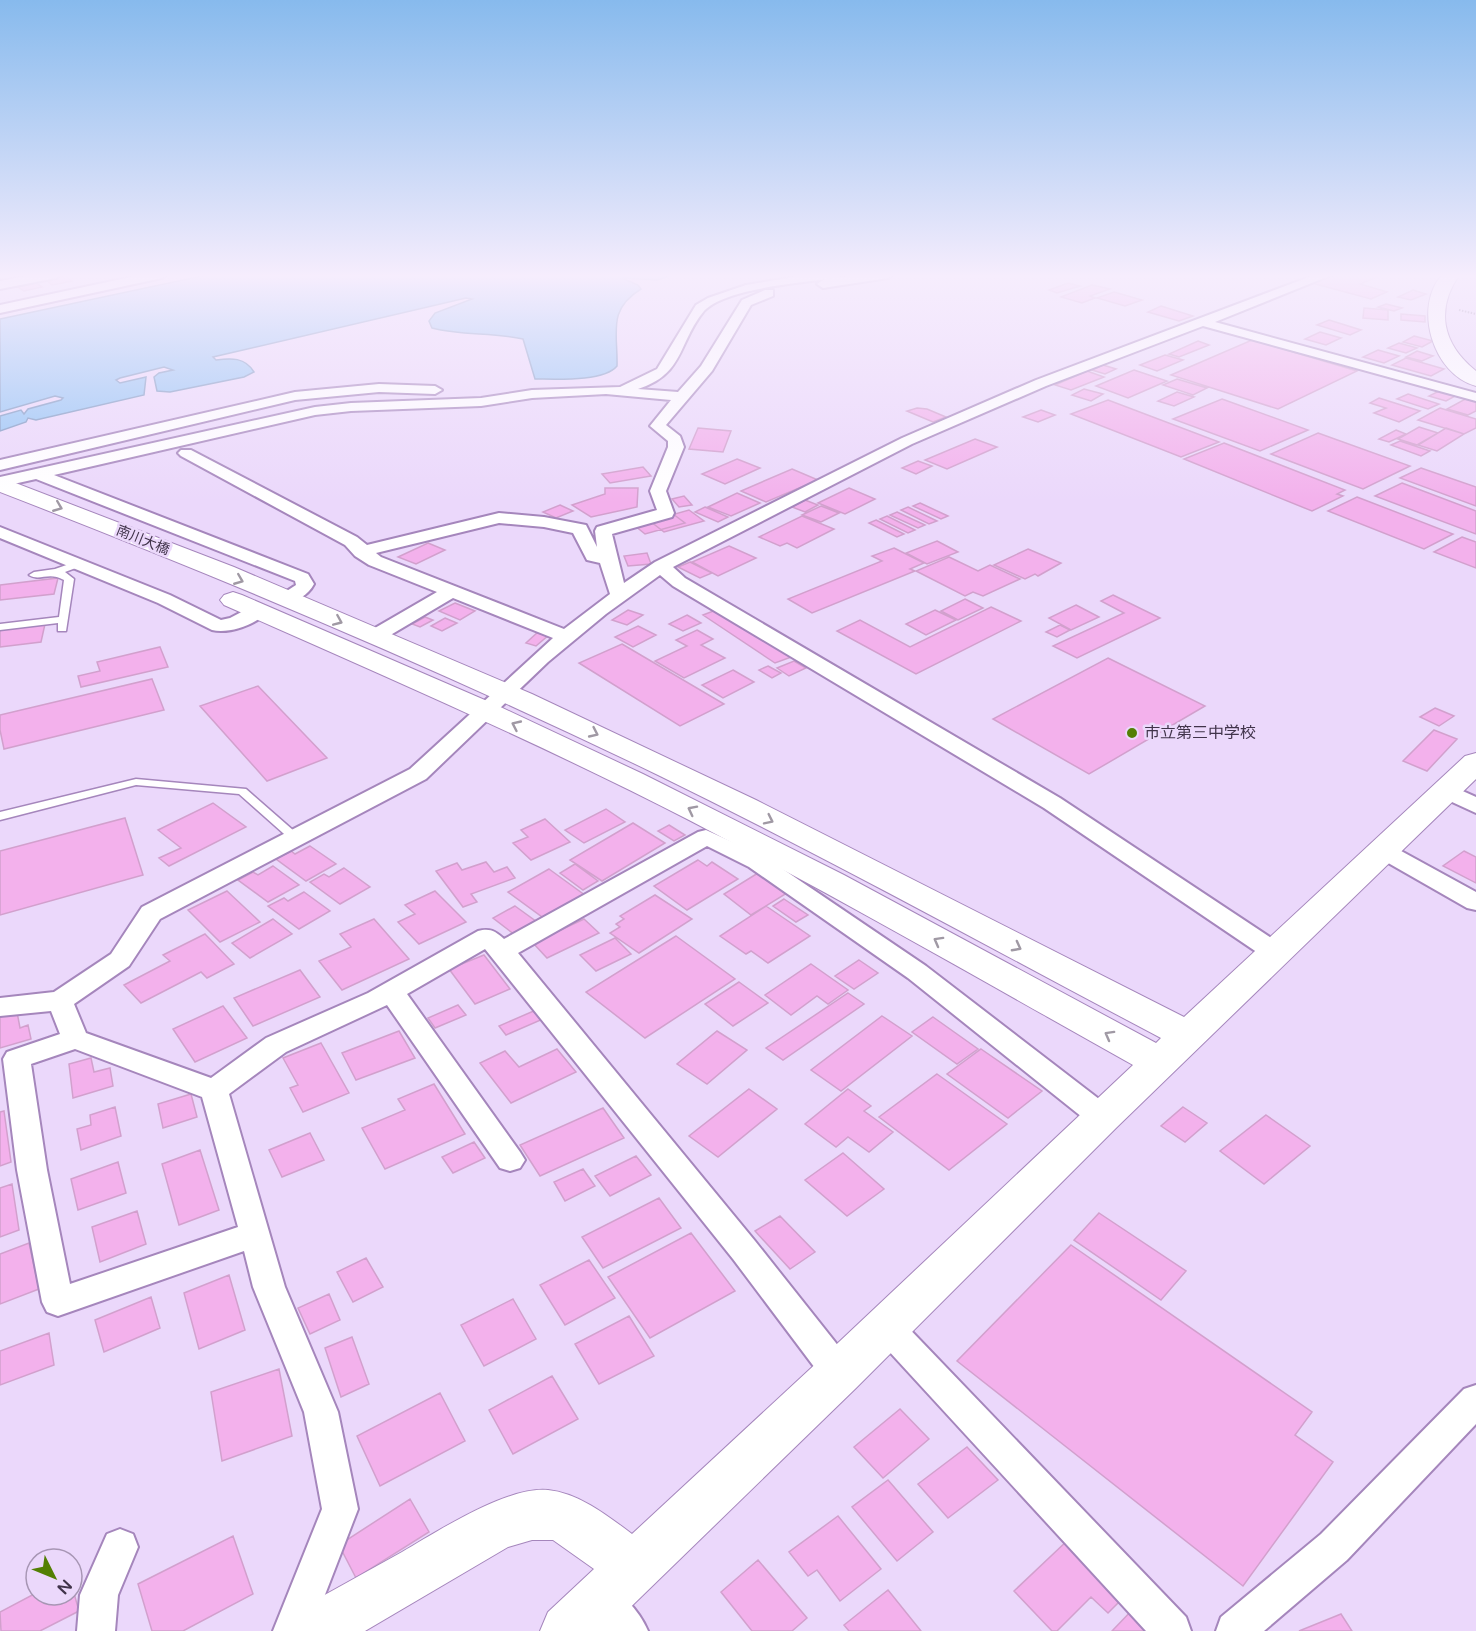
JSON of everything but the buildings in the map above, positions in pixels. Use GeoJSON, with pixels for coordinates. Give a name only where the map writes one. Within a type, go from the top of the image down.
{"type":"FeatureCollection","features":[{"type":"Feature","properties":{"kind":"street"},"geometry":{"type":"LineString","coordinates":[[606,390],[645,382],[662,372],[675,350]]}},
{"type":"Feature","properties":{"kind":"street"},"geometry":{"type":"LineString","coordinates":[[619,594],[608,560],[603,531],[666,513],[658,491],[676,447],[675,439],[657,426],[707,368],[718,350]]}},
{"type":"Feature","properties":{"kind":"street"},"geometry":{"type":"LineString","coordinates":[[0,1007],[60,1001],[120,960],[151,913],[418,774],[443,754],[494,701],[567,637],[619,594],[661,566],[907,441],[1041,383],[1128,350]]}},
{"type":"Feature","properties":{"kind":"street"},"geometry":{"type":"LineString","coordinates":[[1305,350],[1476,397]]}},
{"type":"Feature","properties":{"kind":"street"},"geometry":{"type":"LineString","coordinates":[[1447,350],[1450,356],[1473,376]]}},
{"type":"Feature","properties":{"kind":"street"},"geometry":{"type":"LineString","coordinates":[[1,482],[129,435],[274,400],[322,392],[380,388],[532,394],[606,390],[682,397]]}},
{"type":"Feature","properties":{"kind":"street"},"geometry":{"type":"LineString","coordinates":[[1,482],[315,411],[351,407],[481,402],[532,394]]}},
{"type":"Feature","properties":{"kind":"street"},"geometry":{"type":"LineString","coordinates":[[186,453],[351,541],[361,552],[375,561],[567,637]]}},
{"type":"Feature","properties":{"kind":"street"},"geometry":{"type":"LineString","coordinates":[[0,532],[164,599],[219,626],[235,623],[303,588],[305,584],[302,578],[38,474]]}},
{"type":"Feature","properties":{"kind":"street"},"geometry":{"type":"LineString","coordinates":[[1,482],[271,605],[494,701],[597,735],[798,834],[1174,1050]]}},
{"type":"Feature","properties":{"kind":"street"},"geometry":{"type":"LineString","coordinates":[[361,552],[499,518],[544,522],[580,529],[594,556],[608,560]]}},
{"type":"Feature","properties":{"kind":"street"},"geometry":{"type":"LineString","coordinates":[[661,566],[679,582],[1052,803],[1276,953]]}},
{"type":"Feature","properties":{"kind":"street"},"geometry":{"type":"LineString","coordinates":[[375,636],[452,591]]}},
{"type":"Feature","properties":{"kind":"street"},"geometry":{"type":"LineString","coordinates":[[271,605],[375,636],[633,780],[715,832],[793,873],[1174,1050]]}},
{"type":"Feature","properties":{"kind":"street"},"geometry":{"type":"LineString","coordinates":[[567,1631],[1102,1117],[1384,851],[1462,798],[1476,762]]}},
{"type":"Feature","properties":{"kind":"street"},"geometry":{"type":"LineString","coordinates":[[502,951],[715,832]]}},
{"type":"Feature","properties":{"kind":"street"},"geometry":{"type":"LineString","coordinates":[[1384,851],[1476,902]]}},
{"type":"Feature","properties":{"kind":"street"},"geometry":{"type":"LineString","coordinates":[[793,873],[1102,1117]]}},
{"type":"Feature","properties":{"kind":"street"},"geometry":{"type":"LineString","coordinates":[[214,1090],[276,1045],[391,991],[487,937],[502,951],[699,1193],[838,1373]]}},
{"type":"Feature","properties":{"kind":"street"},"geometry":{"type":"LineString","coordinates":[[391,991],[510,1160]]}},
{"type":"Feature","properties":{"kind":"street"},"geometry":{"type":"LineString","coordinates":[[60,1001],[75,1039]]}},
{"type":"Feature","properties":{"kind":"street"},"geometry":{"type":"LineString","coordinates":[[214,1090],[131,1062],[75,1039],[17,1059],[32,1170],[58,1302],[255,1234]]}},
{"type":"Feature","properties":{"kind":"street"},"geometry":{"type":"LineString","coordinates":[[214,1090],[269,1287],[321,1412],[340,1509],[292,1631]]}},
{"type":"Feature","properties":{"kind":"street"},"geometry":{"type":"LineString","coordinates":[[886,1326],[1172,1631]]}},
{"type":"Feature","properties":{"kind":"street"},"geometry":{"type":"LineString","coordinates":[[1235,1631],[1334,1547],[1476,1400]]}},
{"type":"Feature","properties":{"kind":"street"},"geometry":{"type":"LineString","coordinates":[[313,1631],[495,1527],[519,1519],[547,1514],[568,1520],[616,1583],[629,1631]]}},
{"type":"Feature","properties":{"kind":"street"},"geometry":{"type":"LineString","coordinates":[[96,1631],[99,1595],[120,1547]]}},
{"type":"Feature","properties":{"kind":"lane"},"geometry":{"type":"LineString","coordinates":[[34,574],[57,572],[78,564]]}},
{"type":"Feature","properties":{"kind":"lane"},"geometry":{"type":"LineString","coordinates":[[0,627],[62,624],[69,579],[57,572]]}},
{"type":"Feature","properties":{"kind":"lane"},"geometry":{"type":"LineString","coordinates":[[0,816],[135,782],[242,791],[296,838]]}},
{"type":"Feature","properties":{"kind":"water"},"geometry":{"type":"Polygon","coordinates":[[[0,350],[243,350],[213,357],[216,360],[242,361],[254,372],[244,377],[170,392],[157,391],[154,377],[159,373],[173,370],[164,367],[116,380],[120,383],[146,377],[144,395],[36,420],[28,418],[26,422],[0,431],[0,416],[21,410],[24,414],[28,409],[63,398],[55,396],[0,412],[0,350]]]}},
{"type":"Feature","properties":{"kind":"water"},"geometry":{"type":"Polygon","coordinates":[[[526,350],[617,350],[617,366],[602,375],[566,379],[535,379],[526,350]]]}},
{"type":"Feature","properties":{"kind":"place","name":"市立第三中学校"},"geometry":{"type":"Point","coordinates":[1132,733]}}]}
